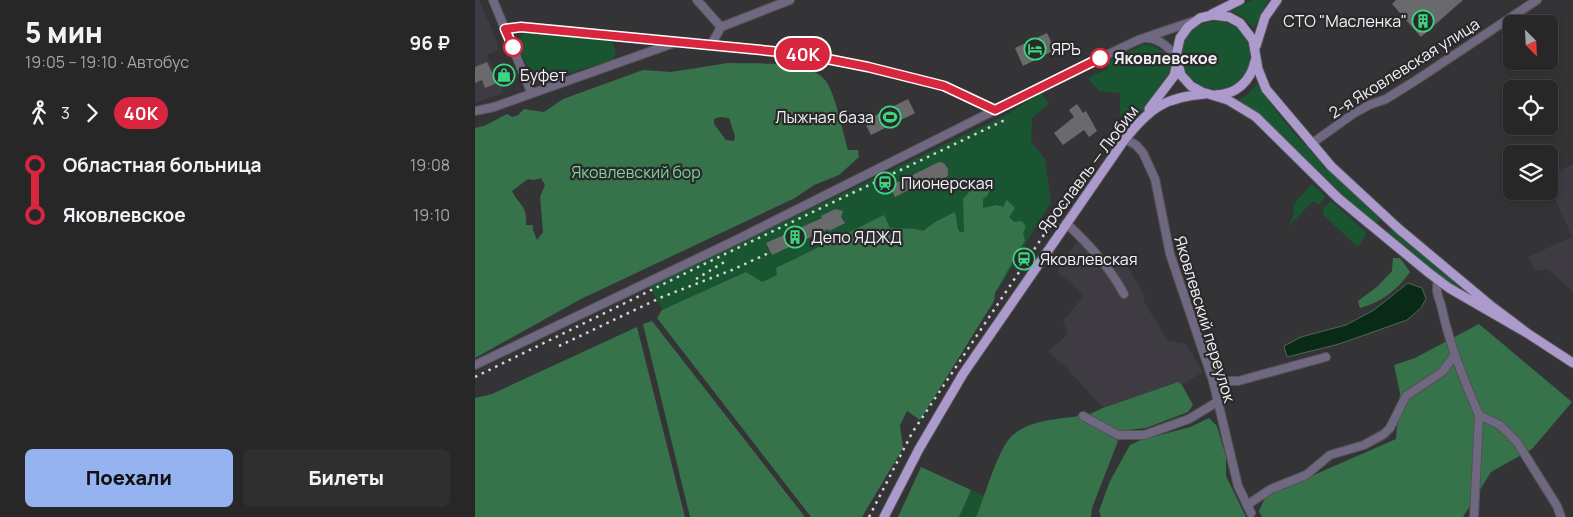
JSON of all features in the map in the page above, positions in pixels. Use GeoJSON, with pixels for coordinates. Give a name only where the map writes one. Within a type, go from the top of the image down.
{"type":"FeatureCollection","features":[{"type":"Feature","properties":{"kind":"main road"},"geometry":{"type":"LineString","coordinates":[[1139,121],[1174,76],[1177,62],[1176,50],[1180,38],[1188,27],[1240,0]]}},
{"type":"Feature","properties":{"kind":"main road"},"geometry":{"type":"LineString","coordinates":[[1210,94],[1227,93],[1241,86],[1251,75],[1259,30],[1268,11],[1277,0]]}},
{"type":"Feature","properties":{"kind":"main road"},"geometry":{"type":"LineString","coordinates":[[1203,18],[1221,16],[1240,23],[1250,34],[1259,74],[1266,89],[1311,144],[1345,180],[1399,229],[1490,305],[1527,333]]}},
{"type":"Feature","properties":{"kind":"main road"},"geometry":{"type":"LineString","coordinates":[[1177,62],[1185,81],[1196,90],[1235,104],[1256,117],[1351,209],[1438,280],[1573,362]]}},
{"type":"Feature","properties":{"kind":"main road","name":"Ярославль — Любим"},"geometry":{"type":"LineString","coordinates":[[884,517],[919,449],[963,374],[1125,139],[1139,121],[1151,110],[1169,100],[1210,94]]}},
{"type":"Feature","properties":{"kind":"street"},"geometry":{"type":"LineString","coordinates":[[493,0],[531,92]]}},
{"type":"Feature","properties":{"kind":"street"},"geometry":{"type":"LineString","coordinates":[[697,0],[721,27]]}},
{"type":"Feature","properties":{"kind":"street"},"geometry":{"type":"LineString","coordinates":[[711,45],[721,27],[790,0]]}},
{"type":"Feature","properties":{"kind":"street","name":"2-я Яковлевская улица"},"geometry":{"type":"LineString","coordinates":[[1311,144],[1353,114],[1369,105],[1386,99],[1537,0]]}},
{"type":"Feature","properties":{"kind":"street"},"geometry":{"type":"LineString","coordinates":[[475,365],[865,176],[1138,40],[1203,18]]}},
{"type":"Feature","properties":{"kind":"street"},"geometry":{"type":"LineString","coordinates":[[505,29],[526,27],[802,54],[868,67],[944,86],[995,110]]}},
{"type":"Feature","properties":{"kind":"street"},"geometry":{"type":"LineString","coordinates":[[1138,40],[1150,38],[1161,42],[1171,52],[1177,62]]}},
{"type":"Feature","properties":{"kind":"street"},"geometry":{"type":"LineString","coordinates":[[475,111],[494,107],[531,92],[678,42]]}},
{"type":"Feature","properties":{"kind":"street","name":"Яковлевский переулок"},"geometry":{"type":"LineString","coordinates":[[1125,139],[1136,145],[1143,153],[1155,179],[1170,254],[1213,381],[1238,486],[1251,513]]}},
{"type":"Feature","properties":{"kind":"street"},"geometry":{"type":"LineString","coordinates":[[1066,223],[1083,238],[1105,263],[1124,294]]}},
{"type":"Feature","properties":{"kind":"street"},"geometry":{"type":"LineString","coordinates":[[1438,280],[1435,294],[1440,302],[1454,356],[1479,415],[1474,517]]}},
{"type":"Feature","properties":{"kind":"street"},"geometry":{"type":"LineString","coordinates":[[1247,505],[1271,489],[1306,476],[1330,455],[1364,445],[1384,434],[1390,428],[1406,396],[1442,372],[1454,356]]}},
{"type":"Feature","properties":{"kind":"street"},"geometry":{"type":"LineString","coordinates":[[1213,381],[1238,381],[1326,357]]}},
{"type":"Feature","properties":{"kind":"street"},"geometry":{"type":"LineString","coordinates":[[1083,416],[1118,435],[1144,435],[1189,419],[1217,402]]}},
{"type":"Feature","properties":{"kind":"street"},"geometry":{"type":"LineString","coordinates":[[1479,415],[1500,425],[1517,442],[1557,506],[1561,517]]}},
{"type":"Feature","properties":{"kind":"shaded area"},"geometry":{"type":"Polygon","coordinates":[[[475,0],[479,0],[495,37],[499,50],[487,55],[504,93],[475,103],[475,0]]]}},
{"type":"Feature","properties":{"kind":"shaded area"},"geometry":{"type":"Polygon","coordinates":[[[1252,0],[1268,0],[1254,28],[1244,18],[1232,11],[1252,0]]]}},
{"type":"Feature","properties":{"kind":"shaded area"},"geometry":{"type":"Polygon","coordinates":[[[1216,21],[1229,24],[1240,31],[1247,42],[1250,55],[1247,68],[1240,79],[1229,86],[1216,89],[1203,86],[1192,79],[1185,68],[1182,55],[1185,42],[1192,31],[1203,24],[1216,21]]]}},
{"type":"Feature","properties":{"kind":"shaded area"},"geometry":{"type":"Polygon","coordinates":[[[524,33],[610,40],[615,47],[615,54],[613,60],[541,81],[532,76],[516,42],[524,33]]]}},
{"type":"Feature","properties":{"kind":"shaded area"},"geometry":{"type":"Polygon","coordinates":[[[1145,44],[1163,52],[1171,70],[1129,129],[1120,114],[1120,93],[1099,91],[1088,78],[1107,69],[1109,61],[1145,44]]]}},
{"type":"Feature","properties":{"kind":"shaded area"},"geometry":{"type":"Polygon","coordinates":[[[1257,84],[1297,137],[1329,170],[1378,215],[1380,219],[1378,222],[1375,223],[1237,101],[1248,94],[1257,84]]]}},
{"type":"Feature","properties":{"kind":"shaded area"},"geometry":{"type":"Polygon","coordinates":[[[1041,93],[1049,104],[1032,118],[1031,141],[1045,159],[1051,202],[998,290],[979,273],[918,229],[762,289],[746,273],[662,310],[650,286],[1008,114],[1041,93]]]}},
{"type":"Feature","properties":{"kind":"shaded area"},"geometry":{"type":"Polygon","coordinates":[[[1573,164],[1573,291],[1547,269],[1535,271],[1528,257],[1572,237],[1556,200],[1558,200],[1558,171],[1573,164]]]}},
{"type":"Feature","properties":{"kind":"shaded area"},"geometry":{"type":"Polygon","coordinates":[[[1312,184],[1325,196],[1320,205],[1313,201],[1288,227],[1293,217],[1294,204],[1312,184]]]}},
{"type":"Feature","properties":{"kind":"shaded area"},"geometry":{"type":"Polygon","coordinates":[[[1331,201],[1365,231],[1365,237],[1358,247],[1321,213],[1324,214],[1323,208],[1331,201]]]}},
{"type":"Feature","properties":{"kind":"shaded area"},"geometry":{"type":"Polygon","coordinates":[[[1394,230],[1460,285],[1458,288],[1389,236],[1388,231],[1394,230]]]}},
{"type":"Feature","properties":{"kind":"shaded area"},"geometry":{"type":"Polygon","coordinates":[[[1082,235],[1115,267],[1127,266],[1145,296],[1143,300],[1167,340],[1186,344],[1203,372],[1182,385],[1178,382],[1103,408],[1064,365],[1048,352],[1068,334],[1063,321],[1084,296],[1057,271],[1082,235]]]}},
{"type":"Feature","properties":{"kind":"shaded area"},"geometry":{"type":"Polygon","coordinates":[[[1408,283],[1422,288],[1426,299],[1421,308],[1407,320],[1339,344],[1287,357],[1284,346],[1301,337],[1346,325],[1374,310],[1408,283]]]}},
{"type":"Feature","properties":{"kind":"shaded area"},"geometry":{"type":"Polygon","coordinates":[[[971,490],[985,496],[976,517],[959,517],[971,490]]]}},
{"type":"Feature","properties":{"kind":"green space","name":"Яковлевский бор"},"geometry":{"type":"Polygon","coordinates":[[[728,63],[780,64],[807,69],[818,74],[829,86],[848,150],[858,150],[859,157],[839,175],[814,185],[795,198],[581,299],[475,358],[475,128],[484,126],[507,114],[512,117],[518,115],[524,109],[544,112],[563,99],[643,70],[671,72],[728,63]],[[720,117],[714,119],[714,124],[726,140],[734,141],[735,136],[729,118],[720,117]],[[541,178],[528,179],[512,191],[526,214],[526,225],[533,225],[537,240],[543,232],[540,197],[545,185],[541,178]]]}},
{"type":"Feature","properties":{"kind":"green space"},"geometry":{"type":"Polygon","coordinates":[[[982,186],[990,190],[983,199],[983,208],[997,205],[1003,207],[1007,200],[1015,208],[1009,217],[1014,222],[1021,221],[1026,226],[1023,234],[1025,240],[995,293],[994,301],[920,420],[907,411],[900,425],[903,448],[862,517],[811,517],[657,318],[662,310],[746,272],[762,282],[777,275],[776,268],[884,215],[890,228],[923,231],[935,222],[955,212],[958,229],[960,232],[964,232],[963,199],[971,190],[982,186]]]}},
{"type":"Feature","properties":{"kind":"green space"},"geometry":{"type":"Polygon","coordinates":[[[1393,258],[1400,258],[1410,272],[1388,294],[1360,308],[1358,301],[1378,286],[1392,271],[1393,258]]]}},
{"type":"Feature","properties":{"kind":"green space"},"geometry":{"type":"Polygon","coordinates":[[[652,321],[805,517],[690,517],[643,324],[652,321]]]}},
{"type":"Feature","properties":{"kind":"green space"},"geometry":{"type":"Polygon","coordinates":[[[1479,324],[1572,402],[1532,449],[1491,472],[1463,517],[1262,517],[1259,511],[1266,496],[1396,439],[1400,393],[1394,365],[1415,358],[1479,324]]]}},
{"type":"Feature","properties":{"kind":"green space"},"geometry":{"type":"Polygon","coordinates":[[[637,327],[685,517],[475,517],[475,398],[492,394],[637,327]]]}},
{"type":"Feature","properties":{"kind":"green space"},"geometry":{"type":"Polygon","coordinates":[[[1178,382],[1182,385],[1193,405],[1188,412],[1146,428],[1117,431],[1088,415],[1103,408],[1178,382]]]}},
{"type":"Feature","properties":{"kind":"green space"},"geometry":{"type":"Polygon","coordinates":[[[1080,416],[1118,441],[1092,508],[1091,517],[976,517],[997,461],[1007,441],[1013,435],[1036,423],[1080,416]]]}},
{"type":"Feature","properties":{"kind":"green space"},"geometry":{"type":"Polygon","coordinates":[[[1209,418],[1217,426],[1226,457],[1226,476],[1246,517],[1101,517],[1099,511],[1110,481],[1130,445],[1141,440],[1190,427],[1209,418]]]}},
{"type":"Feature","properties":{"kind":"green space"},"geometry":{"type":"Polygon","coordinates":[[[921,467],[971,490],[959,517],[898,517],[921,467]]]}},
{"type":"Feature","properties":{"kind":"building","name":"СТО \"Масленка\""},"geometry":{"type":"Polygon","coordinates":[[[1396,0],[1463,0],[1421,37],[1392,4],[1396,0]]]}},
{"type":"Feature","properties":{"kind":"building","name":"ЯРЪ"},"geometry":{"type":"Polygon","coordinates":[[[1047,33],[1055,50],[1023,66],[1015,48],[1047,33]]]}},
{"type":"Feature","properties":{"kind":"building"},"geometry":{"type":"Polygon","coordinates":[[[487,62],[497,83],[485,88],[482,80],[475,83],[475,67],[487,62]]]}},
{"type":"Feature","properties":{"kind":"building","name":"Лыжная база"},"geometry":{"type":"Polygon","coordinates":[[[908,99],[915,113],[871,135],[864,121],[908,99]]]}},
{"type":"Feature","properties":{"kind":"building"},"geometry":{"type":"Polygon","coordinates":[[[1077,104],[1083,113],[1086,111],[1097,131],[1089,137],[1084,130],[1063,145],[1054,133],[1074,117],[1069,110],[1077,104]]]}},
{"type":"Feature","properties":{"kind":"building"},"geometry":{"type":"Polygon","coordinates":[[[939,162],[944,163],[948,169],[948,175],[943,181],[941,178],[928,185],[926,181],[895,197],[890,186],[939,162]]]}},
{"type":"Feature","properties":{"kind":"building","name":"Депо ЯДЖД"},"geometry":{"type":"Polygon","coordinates":[[[835,209],[843,211],[841,217],[845,223],[772,255],[766,243],[822,218],[821,216],[835,209]]]}},
{"type":"Feature","properties":{"kind":"railway"},"geometry":{"type":"LineString","coordinates":[[475,377],[698,267],[1005,120]]}},
{"type":"Feature","properties":{"kind":"railway"},"geometry":{"type":"LineString","coordinates":[[869,517],[912,433],[1079,182]]}},
{"type":"Feature","properties":{"kind":"railway"},"geometry":{"type":"LineString","coordinates":[[559,346],[662,297],[732,270],[771,252]]}},
{"type":"Feature","properties":{"kind":"railway"},"geometry":{"type":"LineString","coordinates":[[696,279],[726,261]]}},
{"type":"Feature","properties":{"kind":"bus line","name":"40К"},"geometry":{"type":"LineString","coordinates":[[513,47],[505,29],[526,27],[787,52],[868,67],[944,86],[995,110],[1100,58]]}},
{"type":"Feature","properties":{"kind":"place","name":"СТО \"Масленка\""},"geometry":{"type":"Point","coordinates":[1423,21]}},
{"type":"Feature","properties":{"kind":"place","name":"ЯРЪ"},"geometry":{"type":"Point","coordinates":[1035,49]}},
{"type":"Feature","properties":{"kind":"place","name":"Яковлевское"},"geometry":{"type":"Point","coordinates":[1100,58]}},
{"type":"Feature","properties":{"kind":"place","name":"Буфет"},"geometry":{"type":"Point","coordinates":[504,75]}},
{"type":"Feature","properties":{"kind":"place","name":"Лыжная база"},"geometry":{"type":"Point","coordinates":[890,117]}},
{"type":"Feature","properties":{"kind":"place","name":"Пионерская"},"geometry":{"type":"Point","coordinates":[885,183]}},
{"type":"Feature","properties":{"kind":"place","name":"Депо ЯДЖД"},"geometry":{"type":"Point","coordinates":[795,237]}},
{"type":"Feature","properties":{"kind":"place","name":"Яковлевская"},"geometry":{"type":"Point","coordinates":[1024,259]}}]}
